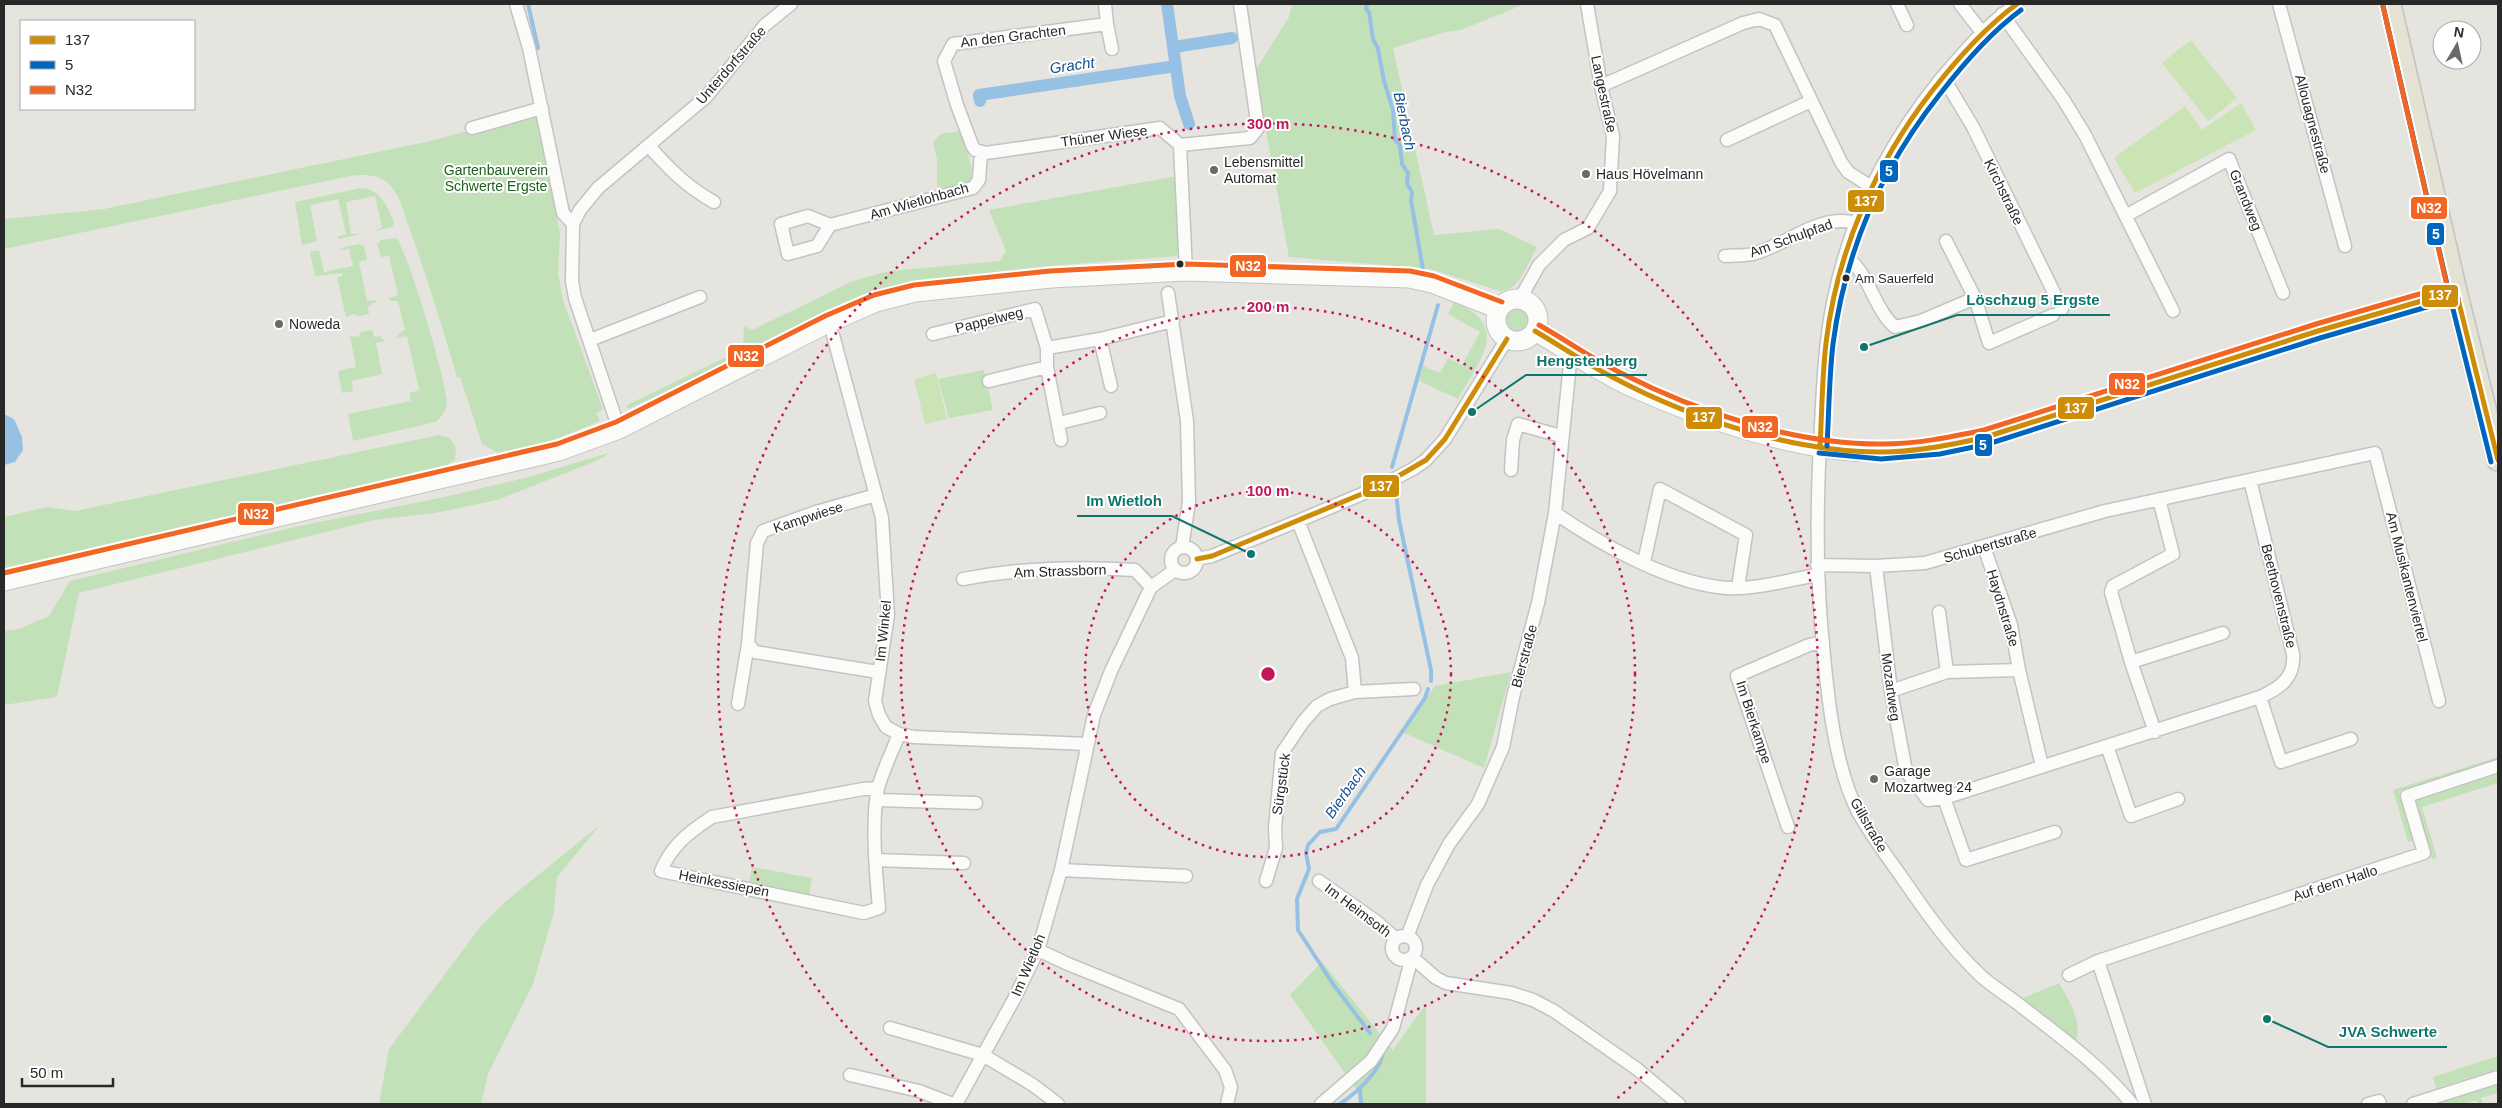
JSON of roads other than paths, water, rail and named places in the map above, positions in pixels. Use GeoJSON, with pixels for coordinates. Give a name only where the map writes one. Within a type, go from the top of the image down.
{"type":"FeatureCollection","features":[{"type":"Feature","properties":{"kind":"main road"},"geometry":{"type":"LineString","coordinates":[[2390,4],[2456,291],[2498,460]]}},
{"type":"Feature","properties":{"kind":"main road"},"geometry":{"type":"LineString","coordinates":[[4,581],[559,451],[619,429],[828,322],[876,302],[915,292],[1051,278],[1186,271],[1409,278],[1440,285],[1499,308]]}},
{"type":"Feature","properties":{"kind":"main road"},"geometry":{"type":"LineString","coordinates":[[1535,331],[1630,386],[1708,418],[1820,446],[1880,452],[1939,448],[1986,437],[2326,329],[2456,291]]}},
{"type":"Feature","properties":{"kind":"main road"},"geometry":{"type":"LineString","coordinates":[[1520,299],[1534,308],[1538,324],[1528,339],[1517,341],[1507,339],[1497,329],[1496,315],[1499,308],[1508,300],[1520,299]]}},
{"type":"Feature","properties":{"kind":"street"},"geometry":{"type":"LineString","coordinates":[[516,4],[529,48],[563,213],[573,224],[572,281],[575,298],[619,429]]}},
{"type":"Feature","properties":{"kind":"street","name":"Unterdorfstraße"},"geometry":{"type":"LineString","coordinates":[[573,224],[580,210],[598,188],[706,97],[765,25],[791,4]]}},
{"type":"Feature","properties":{"kind":"street"},"geometry":{"type":"LineString","coordinates":[[1105,4],[1112,49]]}},
{"type":"Feature","properties":{"kind":"street"},"geometry":{"type":"LineString","coordinates":[[1186,271],[1180,145],[1250,138],[1258,128],[1240,4]]}},
{"type":"Feature","properties":{"kind":"street","name":"Langestraße"},"geometry":{"type":"LineString","coordinates":[[1520,299],[1539,265],[1564,240],[1588,228],[1610,191],[1613,136],[1601,86],[1586,4]]}},
{"type":"Feature","properties":{"kind":"street"},"geometry":{"type":"LineString","coordinates":[[1896,4],[1907,25]]}},
{"type":"Feature","properties":{"kind":"street"},"geometry":{"type":"LineString","coordinates":[[1960,4],[1981,31]]}},
{"type":"Feature","properties":{"kind":"street"},"geometry":{"type":"LineString","coordinates":[[1820,446],[1828,331],[1833,302],[1845,256],[1870,186],[1900,134],[1943,77],[1981,31],[2017,4]]}},
{"type":"Feature","properties":{"kind":"street","name":"Allouagnestraße"},"geometry":{"type":"LineString","coordinates":[[2278,4],[2345,246]]}},
{"type":"Feature","properties":{"kind":"street"},"geometry":{"type":"LineString","coordinates":[[2002,14],[2081,128],[2127,215],[2173,311]]}},
{"type":"Feature","properties":{"kind":"street"},"geometry":{"type":"LineString","coordinates":[[1601,86],[1743,23],[1759,19],[1775,25],[1782,36],[1810,101],[1848,172],[1870,186]]}},
{"type":"Feature","properties":{"kind":"street","name":"An den Grachten"},"geometry":{"type":"LineString","coordinates":[[981,152],[975,150],[972,145],[956,105],[944,61],[953,44],[1107,24]]}},
{"type":"Feature","properties":{"kind":"street","name":"Kirchstraße"},"geometry":{"type":"LineString","coordinates":[[1943,77],[1972,127],[2057,312],[1989,343],[1976,298],[1946,241]]}},
{"type":"Feature","properties":{"kind":"street"},"geometry":{"type":"LineString","coordinates":[[1728,140],[1810,101]]}},
{"type":"Feature","properties":{"kind":"street"},"geometry":{"type":"LineString","coordinates":[[472,128],[542,108]]}},
{"type":"Feature","properties":{"kind":"street","name":"Thüner Wiese"},"geometry":{"type":"LineString","coordinates":[[981,152],[986,153],[1160,128],[1180,145]]}},
{"type":"Feature","properties":{"kind":"street"},"geometry":{"type":"LineString","coordinates":[[649,146],[674,176],[714,202]]}},
{"type":"Feature","properties":{"kind":"street","name":"Am Wietlohbach"},"geometry":{"type":"LineString","coordinates":[[830,225],[973,188],[979,180],[981,152]]}},
{"type":"Feature","properties":{"kind":"street","name":"Grandweg"},"geometry":{"type":"LineString","coordinates":[[2127,215],[2229,159],[2283,293]]}},
{"type":"Feature","properties":{"kind":"street","name":"Am Schulpfad"},"geometry":{"type":"LineString","coordinates":[[1725,256],[1752,254],[1821,224],[1837,220],[1856,223]]}},
{"type":"Feature","properties":{"kind":"street"},"geometry":{"type":"LineString","coordinates":[[1845,256],[1860,271],[1888,320],[1895,327],[1921,321],[1976,298]]}},
{"type":"Feature","properties":{"kind":"street"},"geometry":{"type":"LineString","coordinates":[[1168,293],[1188,421],[1189,502],[1182,547],[1172,554],[1171,565],[1175,570],[1186,573],[1192,570],[1197,559]]}},
{"type":"Feature","properties":{"kind":"street"},"geometry":{"type":"LineString","coordinates":[[590,340],[700,297]]}},
{"type":"Feature","properties":{"kind":"street","name":"Pappelweg"},"geometry":{"type":"LineString","coordinates":[[933,334],[1035,309],[1047,348],[1047,367],[1061,440]]}},
{"type":"Feature","properties":{"kind":"street"},"geometry":{"type":"LineString","coordinates":[[1047,348],[1100,339],[1173,321]]}},
{"type":"Feature","properties":{"kind":"street","name":"Im Winkel"},"geometry":{"type":"LineString","coordinates":[[833,335],[882,518],[888,615],[878,672],[876,701],[879,715],[886,727],[899,734]]}},
{"type":"Feature","properties":{"kind":"street"},"geometry":{"type":"LineString","coordinates":[[1100,339],[1112,386]]}},
{"type":"Feature","properties":{"kind":"street"},"geometry":{"type":"LineString","coordinates":[[1197,559],[1212,556],[1398,478],[1426,460],[1455,424],[1507,339]]}},
{"type":"Feature","properties":{"kind":"street","name":"Bierstraße"},"geometry":{"type":"LineString","coordinates":[[1401,938],[1448,844],[1478,804],[1503,747],[1513,697],[1538,603],[1555,513],[1561,436],[1571,353]]}},
{"type":"Feature","properties":{"kind":"street"},"geometry":{"type":"LineString","coordinates":[[989,380],[1047,367]]}},
{"type":"Feature","properties":{"kind":"street"},"geometry":{"type":"LineString","coordinates":[[1059,422],[1100,413]]}},
{"type":"Feature","properties":{"kind":"street"},"geometry":{"type":"LineString","coordinates":[[1511,470],[1514,440],[1518,424],[1561,436]]}},
{"type":"Feature","properties":{"kind":"street","name":"Gillstraße"},"geometry":{"type":"LineString","coordinates":[[1820,446],[1817,570],[1823,642],[1837,747],[1849,790],[1859,813],[1884,853],[1934,923],[1981,976],[2079,1051],[2108,1076],[2132,1104]]}},
{"type":"Feature","properties":{"kind":"street","name":"Schubertstraße"},"geometry":{"type":"LineString","coordinates":[[1555,513],[1595,541],[1644,562],[1689,580],[1719,588],[1738,587],[1817,570],[1925,563],[2105,511],[2375,453]]}},
{"type":"Feature","properties":{"kind":"street","name":"Am Musikantenviertel"},"geometry":{"type":"LineString","coordinates":[[2375,453],[2439,702]]}},
{"type":"Feature","properties":{"kind":"street","name":"Beethovenstraße"},"geometry":{"type":"LineString","coordinates":[[1928,800],[1944,798],[2155,732],[2260,697],[2276,690],[2286,682],[2294,663],[2250,480]]}},
{"type":"Feature","properties":{"kind":"street"},"geometry":{"type":"LineString","coordinates":[[1644,562],[1660,489],[1746,535],[1738,587]]}},
{"type":"Feature","properties":{"kind":"street","name":"Kampwiese"},"geometry":{"type":"LineString","coordinates":[[738,704],[748,644],[757,543],[764,531],[816,512],[876,495]]}},
{"type":"Feature","properties":{"kind":"street"},"geometry":{"type":"LineString","coordinates":[[2155,732],[2131,662],[2111,592],[2113,586],[2172,554],[2159,499]]}},
{"type":"Feature","properties":{"kind":"street"},"geometry":{"type":"LineString","coordinates":[[1298,521],[1352,658],[1355,692]]}},
{"type":"Feature","properties":{"kind":"street"},"geometry":{"type":"LineString","coordinates":[[1182,547],[1192,550],[1197,559]]}},
{"type":"Feature","properties":{"kind":"street","name":"Haydnstraße"},"geometry":{"type":"LineString","coordinates":[[1984,547],[2011,625],[2019,670],[2042,766]]}},
{"type":"Feature","properties":{"kind":"street","name":"Mozartweg"},"geometry":{"type":"LineString","coordinates":[[1876,566],[1891,691],[1905,766],[1928,800]]}},
{"type":"Feature","properties":{"kind":"street","name":"Am Strassborn"},"geometry":{"type":"LineString","coordinates":[[963,579],[993,573],[1086,567],[1135,570],[1151,587]]}},
{"type":"Feature","properties":{"kind":"street"},"geometry":{"type":"LineString","coordinates":[[1151,587],[1175,570]]}},
{"type":"Feature","properties":{"kind":"street","name":"Im Wietloh"},"geometry":{"type":"LineString","coordinates":[[850,1075],[919,1091],[954,1104],[983,1055],[1038,950],[1061,870],[1097,706],[1151,587]]}},
{"type":"Feature","properties":{"kind":"street"},"geometry":{"type":"LineString","coordinates":[[1939,612],[1947,672]]}},
{"type":"Feature","properties":{"kind":"street"},"geometry":{"type":"LineString","coordinates":[[2131,662],[2223,633]]}},
{"type":"Feature","properties":{"kind":"street","name":"Im Bierkampe"},"geometry":{"type":"LineString","coordinates":[[1788,827],[1737,676],[1809,645],[1823,642]]}},
{"type":"Feature","properties":{"kind":"street"},"geometry":{"type":"LineString","coordinates":[[748,644],[755,652],[878,672]]}},
{"type":"Feature","properties":{"kind":"street"},"geometry":{"type":"LineString","coordinates":[[1891,691],[1947,672],[2019,670]]}},
{"type":"Feature","properties":{"kind":"street","name":"Sürgstück"},"geometry":{"type":"LineString","coordinates":[[1266,882],[1276,848],[1275,828],[1282,753],[1303,722],[1317,706],[1330,699],[1355,692],[1414,689]]}},
{"type":"Feature","properties":{"kind":"street"},"geometry":{"type":"LineString","coordinates":[[2260,697],[2281,762],[2351,739]]}},
{"type":"Feature","properties":{"kind":"street"},"geometry":{"type":"LineString","coordinates":[[964,863],[875,860],[878,794],[899,734],[1088,744]]}},
{"type":"Feature","properties":{"kind":"street"},"geometry":{"type":"LineString","coordinates":[[2107,746],[2131,816],[2178,799]]}},
{"type":"Feature","properties":{"kind":"street","name":"Auf dem Hallo"},"geometry":{"type":"LineString","coordinates":[[2069,974],[2098,961],[2424,853],[2407,796],[2498,766]]}},
{"type":"Feature","properties":{"kind":"street","name":"Heinkessiepen"},"geometry":{"type":"LineString","coordinates":[[875,860],[879,908],[864,913],[661,871],[668,854],[694,829],[712,817],[863,789],[878,794]]}},
{"type":"Feature","properties":{"kind":"street"},"geometry":{"type":"LineString","coordinates":[[878,794],[976,803]]}},
{"type":"Feature","properties":{"kind":"street"},"geometry":{"type":"LineString","coordinates":[[1944,798],[1966,860],[2055,832]]}},
{"type":"Feature","properties":{"kind":"street"},"geometry":{"type":"LineString","coordinates":[[1061,870],[1186,876]]}},
{"type":"Feature","properties":{"kind":"street","name":"Im Heimsoth"},"geometry":{"type":"LineString","coordinates":[[1319,881],[1401,938]]}},
{"type":"Feature","properties":{"kind":"street"},"geometry":{"type":"LineString","coordinates":[[1321,1104],[1371,1061],[1394,1028],[1415,945],[1401,938],[1392,948],[1394,956],[1401,960],[1412,956]]}},
{"type":"Feature","properties":{"kind":"street"},"geometry":{"type":"LineString","coordinates":[[1038,950],[1179,1009],[1225,1070],[1231,1086],[1228,1104]]}},
{"type":"Feature","properties":{"kind":"street"},"geometry":{"type":"LineString","coordinates":[[1412,956],[1436,978],[1446,983],[1511,993],[1533,1000],[1554,1011],[1663,1089],[1679,1104]]}},
{"type":"Feature","properties":{"kind":"street"},"geometry":{"type":"LineString","coordinates":[[2098,961],[2145,1104]]}},
{"type":"Feature","properties":{"kind":"street"},"geometry":{"type":"LineString","coordinates":[[890,1028],[983,1055],[1033,1085],[1058,1104]]}},
{"type":"Feature","properties":{"kind":"street"},"geometry":{"type":"LineString","coordinates":[[2412,1104],[2498,1077]]}},
{"type":"Feature","properties":{"kind":"street"},"geometry":{"type":"LineString","coordinates":[[2368,1104],[2379,1101],[2380,1104]]}},
{"type":"Feature","properties":{"kind":"water"},"geometry":{"type":"Polygon","coordinates":[[[4,414],[14,419],[22,437],[23,450],[15,462],[4,465],[4,414]]]}},
{"type":"Feature","properties":{"kind":"waterway"},"geometry":{"type":"LineString","coordinates":[[528,4],[538,48]]}},
{"type":"Feature","properties":{"kind":"waterway","name":"Gracht"},"geometry":{"type":"LineString","coordinates":[[1167,4],[1180,96],[1189,124]]}},
{"type":"Feature","properties":{"kind":"waterway","name":"Bierbach"},"geometry":{"type":"LineString","coordinates":[[1367,4],[1366,9],[1369,12],[1373,39],[1378,49],[1384,81],[1393,110],[1395,140],[1400,145],[1402,164],[1408,173],[1407,184],[1412,192],[1411,200],[1423,270]]}},
{"type":"Feature","properties":{"kind":"waterway","name":"Gracht"},"geometry":{"type":"LineString","coordinates":[[1174,47],[1232,38]]}},
{"type":"Feature","properties":{"kind":"waterway","name":"Gracht"},"geometry":{"type":"LineString","coordinates":[[980,101],[979,95],[1176,66]]}},
{"type":"Feature","properties":{"kind":"waterway","name":"Bierbach"},"geometry":{"type":"LineString","coordinates":[[1392,467],[1438,305]]}},
{"type":"Feature","properties":{"kind":"waterway","name":"Bierbach"},"geometry":{"type":"LineString","coordinates":[[1396,492],[1399,520],[1431,670],[1431,681]]}},
{"type":"Feature","properties":{"kind":"waterway","name":"Bierbach"},"geometry":{"type":"LineString","coordinates":[[1370,1033],[1333,984],[1298,930],[1297,899],[1309,869],[1306,853],[1308,845],[1320,832],[1336,829],[1425,698],[1428,689]]}},
{"type":"Feature","properties":{"kind":"waterway","name":"Bierbach"},"geometry":{"type":"LineString","coordinates":[[1340,1104],[1360,1088],[1373,1074],[1378,1067],[1383,1052]]}},
{"type":"Feature","properties":{"kind":"waterway"},"geometry":{"type":"LineString","coordinates":[[1360,1090],[1361,1104]]}},
{"type":"Feature","properties":{"kind":"place","name":"Lebensmittel Automat"},"geometry":{"type":"Point","coordinates":[1214,170]}},
{"type":"Feature","properties":{"kind":"place","name":"Haus Hövelmann"},"geometry":{"type":"Point","coordinates":[1586,174]}},
{"type":"Feature","properties":{"kind":"place","name":"Am Sauerfeld"},"geometry":{"type":"Point","coordinates":[1846,278]}},
{"type":"Feature","properties":{"kind":"place","name":"Noweda"},"geometry":{"type":"Point","coordinates":[279,324]}},
{"type":"Feature","properties":{"kind":"place","name":"Löschzug 5 Ergste"},"geometry":{"type":"Point","coordinates":[1864,347]}},
{"type":"Feature","properties":{"kind":"place","name":"Hengstenberg"},"geometry":{"type":"Point","coordinates":[1472,412]}},
{"type":"Feature","properties":{"kind":"place","name":"Im Wietloh"},"geometry":{"type":"Point","coordinates":[1251,554]}},
{"type":"Feature","properties":{"kind":"place","name":"Garage Mozartweg 24"},"geometry":{"type":"Point","coordinates":[1874,779]}},
{"type":"Feature","properties":{"kind":"place","name":"JVA Schwerte"},"geometry":{"type":"Point","coordinates":[2267,1019]}},
{"type":"Feature","properties":{"kind":"park label","name":"Gartenbauverein Schwerte Ergste"},"geometry":{"type":"Point","coordinates":[496,178]}}]}
